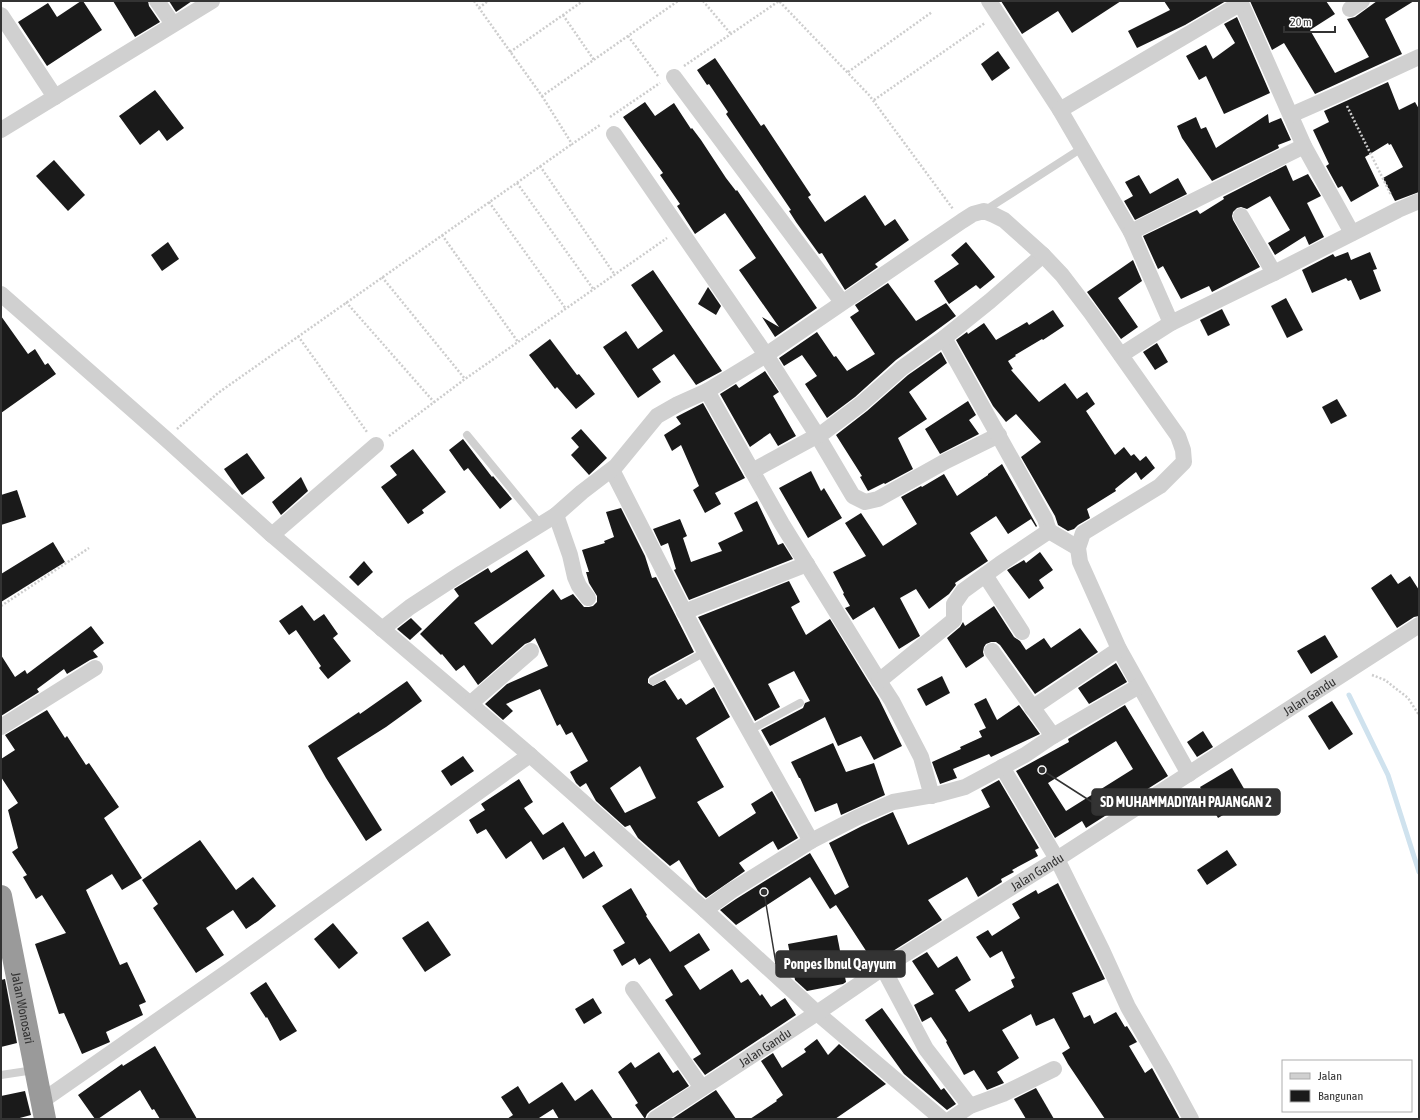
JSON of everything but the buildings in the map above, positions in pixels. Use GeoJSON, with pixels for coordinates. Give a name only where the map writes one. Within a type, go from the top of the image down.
{"type":"FeatureCollection","features":[{"type":"Feature","properties":{"kind":"highway","name":"Jalan Wonosari"},"geometry":{"type":"LineString","coordinates":[[1,896],[43,1110]]}},
{"type":"Feature","properties":{"kind":"street"},"geometry":{"type":"LineString","coordinates":[[157,1],[173,24]]}},
{"type":"Feature","properties":{"kind":"street"},"geometry":{"type":"LineString","coordinates":[[1,130],[212,1]]}},
{"type":"Feature","properties":{"kind":"street"},"geometry":{"type":"LineString","coordinates":[[1060,110],[1240,2],[1304,146],[1352,233]]}},
{"type":"Feature","properties":{"kind":"street"},"geometry":{"type":"LineString","coordinates":[[993,8],[1060,110],[1131,232],[1171,323]]}},
{"type":"Feature","properties":{"kind":"street"},"geometry":{"type":"LineString","coordinates":[[1,15],[55,97]]}},
{"type":"Feature","properties":{"kind":"street"},"geometry":{"type":"LineString","coordinates":[[1291,115],[1341,94],[1419,57]]}},
{"type":"Feature","properties":{"kind":"street"},"geometry":{"type":"LineString","coordinates":[[678,73],[842,302]]}},
{"type":"Feature","properties":{"kind":"street"},"geometry":{"type":"LineString","coordinates":[[614,134],[766,355],[817,435],[853,496],[865,502],[878,499],[946,461],[999,435]]}},
{"type":"Feature","properties":{"kind":"street"},"geometry":{"type":"LineString","coordinates":[[1131,232],[1304,146]]}},
{"type":"Feature","properties":{"kind":"street"},"geometry":{"type":"LineString","coordinates":[[1121,355],[1171,323],[1419,201]]}},
{"type":"Feature","properties":{"kind":"street"},"geometry":{"type":"LineString","coordinates":[[382,629],[410,607],[556,515],[582,492],[612,470],[632,449],[657,416],[678,404],[707,391],[766,355],[962,221],[973,214],[984,211],[1004,220],[1043,255],[1062,275],[1178,436],[1183,450],[1184,462],[1160,486],[1083,533],[1078,548],[1080,562],[1119,649],[1188,774]]}},
{"type":"Feature","properties":{"kind":"street"},"geometry":{"type":"LineString","coordinates":[[1241,216],[1274,273]]}},
{"type":"Feature","properties":{"kind":"street"},"geometry":{"type":"LineString","coordinates":[[752,471],[824,432],[861,404],[902,368],[944,338],[990,301],[1043,255]]}},
{"type":"Feature","properties":{"kind":"street"},"geometry":{"type":"LineString","coordinates":[[1,294],[166,439],[272,536],[471,703],[705,910],[817,1013],[942,1119]]}},
{"type":"Feature","properties":{"kind":"street"},"geometry":{"type":"LineString","coordinates":[[944,338],[999,435],[1045,519],[1050,531],[1078,548]]}},
{"type":"Feature","properties":{"kind":"street"},"geometry":{"type":"LineString","coordinates":[[707,391],[782,524],[892,701],[921,757],[932,796]]}},
{"type":"Feature","properties":{"kind":"street"},"geometry":{"type":"LineString","coordinates":[[272,536],[376,445]]}},
{"type":"Feature","properties":{"kind":"street"},"geometry":{"type":"LineString","coordinates":[[612,470],[705,652],[811,841]]}},
{"type":"Feature","properties":{"kind":"street"},"geometry":{"type":"LineString","coordinates":[[556,515],[570,555],[575,577],[588,598]]}},
{"type":"Feature","properties":{"kind":"street"},"geometry":{"type":"LineString","coordinates":[[879,681],[954,620],[954,604],[963,591],[1050,531]]}},
{"type":"Feature","properties":{"kind":"street"},"geometry":{"type":"LineString","coordinates":[[684,612],[807,564]]}},
{"type":"Feature","properties":{"kind":"street"},"geometry":{"type":"LineString","coordinates":[[985,575],[1022,632]]}},
{"type":"Feature","properties":{"kind":"street","name":"Jalan Gandu"},"geometry":{"type":"LineString","coordinates":[[655,1119],[883,968],[1058,859],[1355,668],[1419,625]]}},
{"type":"Feature","properties":{"kind":"street"},"geometry":{"type":"LineString","coordinates":[[1032,708],[1119,649]]}},
{"type":"Feature","properties":{"kind":"street"},"geometry":{"type":"LineString","coordinates":[[471,703],[531,651]]}},
{"type":"Feature","properties":{"kind":"street"},"geometry":{"type":"LineString","coordinates":[[992,651],[1053,736]]}},
{"type":"Feature","properties":{"kind":"street"},"geometry":{"type":"LineString","coordinates":[[1,727],[95,668]]}},
{"type":"Feature","properties":{"kind":"street"},"geometry":{"type":"LineString","coordinates":[[705,910],[731,891],[811,841],[858,817],[893,802],[932,796],[965,787],[1025,755],[1053,736],[1139,686]]}},
{"type":"Feature","properties":{"kind":"street"},"geometry":{"type":"LineString","coordinates":[[43,1110],[230,970],[530,755]]}},
{"type":"Feature","properties":{"kind":"street"},"geometry":{"type":"LineString","coordinates":[[1002,767],[1058,859],[1128,1007],[1191,1119]]}},
{"type":"Feature","properties":{"kind":"street"},"geometry":{"type":"LineString","coordinates":[[883,968],[926,1049],[970,1106]]}},
{"type":"Feature","properties":{"kind":"street"},"geometry":{"type":"LineString","coordinates":[[633,989],[702,1088]]}},
{"type":"Feature","properties":{"kind":"street"},"geometry":{"type":"LineString","coordinates":[[951,1119],[970,1106],[1003,1094],[1054,1069]]}},
{"type":"Feature","properties":{"kind":"lane"},"geometry":{"type":"LineString","coordinates":[[984,211],[1082,148]]}},
{"type":"Feature","properties":{"kind":"lane"},"geometry":{"type":"LineString","coordinates":[[467,435],[541,525]]}},
{"type":"Feature","properties":{"kind":"lane"},"geometry":{"type":"LineString","coordinates":[[653,681],[705,652]]}},
{"type":"Feature","properties":{"kind":"lane"},"geometry":{"type":"LineString","coordinates":[[750,730],[800,703]]}},
{"type":"Feature","properties":{"kind":"lane"},"geometry":{"type":"LineString","coordinates":[[1,1075],[35,1070]]}},
{"type":"Feature","properties":{"kind":"path"},"geometry":{"type":"LineString","coordinates":[[474,1],[542,96],[572,144]]}},
{"type":"Feature","properties":{"kind":"path"},"geometry":{"type":"LineString","coordinates":[[479,8],[488,1]]}},
{"type":"Feature","properties":{"kind":"path"},"geometry":{"type":"LineString","coordinates":[[510,52],[583,1]]}},
{"type":"Feature","properties":{"kind":"path"},"geometry":{"type":"LineString","coordinates":[[542,96],[678,1]]}},
{"type":"Feature","properties":{"kind":"path"},"geometry":{"type":"LineString","coordinates":[[704,1],[731,34]]}},
{"type":"Feature","properties":{"kind":"path"},"geometry":{"type":"LineString","coordinates":[[678,73],[779,1],[874,100],[962,221]]}},
{"type":"Feature","properties":{"kind":"path"},"geometry":{"type":"LineString","coordinates":[[874,100],[993,8]]}},
{"type":"Feature","properties":{"kind":"path"},"geometry":{"type":"LineString","coordinates":[[848,72],[932,12]]}},
{"type":"Feature","properties":{"kind":"path"},"geometry":{"type":"LineString","coordinates":[[563,15],[594,60]]}},
{"type":"Feature","properties":{"kind":"path"},"geometry":{"type":"LineString","coordinates":[[166,439],[218,393],[662,82],[628,36]]}},
{"type":"Feature","properties":{"kind":"path"},"geometry":{"type":"LineString","coordinates":[[1341,94],[1398,210]]}},
{"type":"Feature","properties":{"kind":"path"},"geometry":{"type":"LineString","coordinates":[[540,166],[615,274]]}},
{"type":"Feature","properties":{"kind":"path"},"geometry":{"type":"LineString","coordinates":[[516,183],[594,290]]}},
{"type":"Feature","properties":{"kind":"path"},"geometry":{"type":"LineString","coordinates":[[489,202],[566,309]]}},
{"type":"Feature","properties":{"kind":"path"},"geometry":{"type":"LineString","coordinates":[[298,336],[376,445],[518,342],[680,230]]}},
{"type":"Feature","properties":{"kind":"path"},"geometry":{"type":"LineString","coordinates":[[442,235],[518,342]]}},
{"type":"Feature","properties":{"kind":"path"},"geometry":{"type":"LineString","coordinates":[[382,277],[466,379]]}},
{"type":"Feature","properties":{"kind":"path"},"geometry":{"type":"LineString","coordinates":[[346,302],[434,402]]}},
{"type":"Feature","properties":{"kind":"path"},"geometry":{"type":"LineString","coordinates":[[1,606],[89,548]]}},
{"type":"Feature","properties":{"kind":"path"},"geometry":{"type":"LineString","coordinates":[[1355,668],[1385,680],[1408,698],[1419,715]]}},
{"type":"Feature","properties":{"kind":"waterway"},"geometry":{"type":"LineString","coordinates":[[1349,695],[1388,775],[1419,872]]}},
{"type":"Feature","properties":{"kind":"place","name":"SD MUHAMMADIYAH PAJANGAN 2"},"geometry":{"type":"Point","coordinates":[1042,770]}},
{"type":"Feature","properties":{"kind":"place","name":"Ponpes Ibnul Qayyum"},"geometry":{"type":"Point","coordinates":[764,892]}}]}
